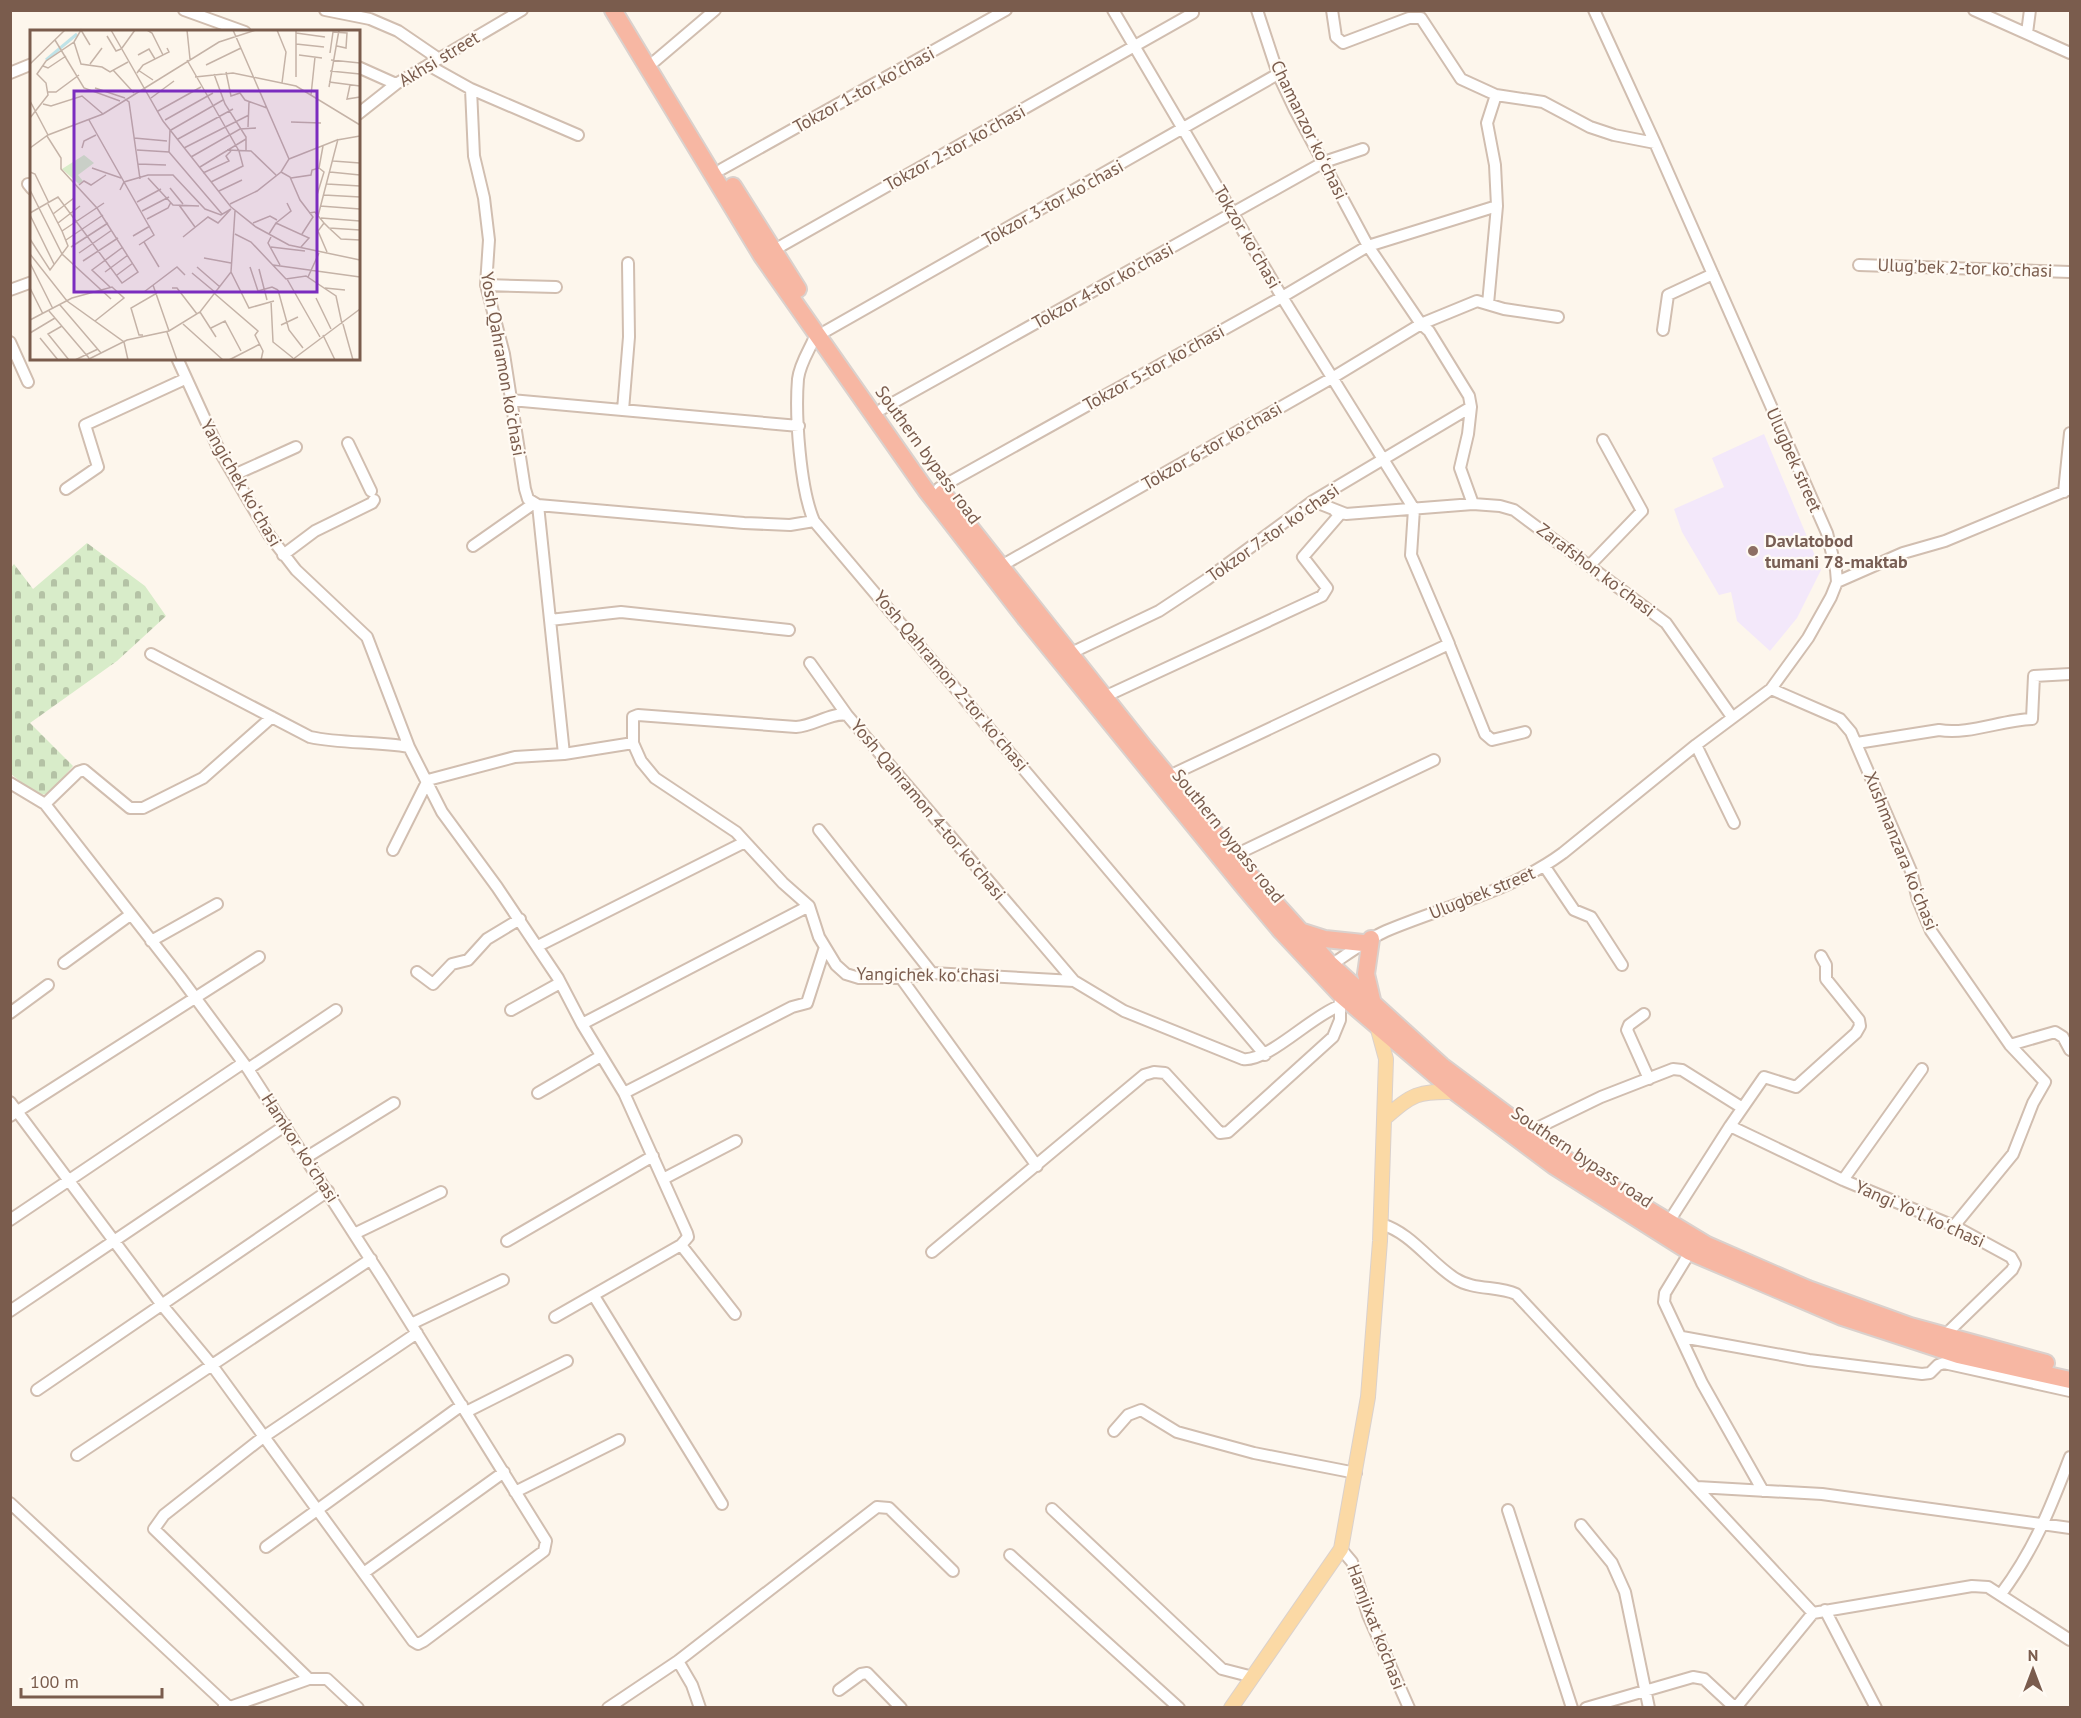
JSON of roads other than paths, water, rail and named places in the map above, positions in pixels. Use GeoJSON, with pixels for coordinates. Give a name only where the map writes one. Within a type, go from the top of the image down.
{"type":"FeatureCollection","features":[{"type":"Feature","properties":{"kind":"highway","name":"Southern bypass road"},"geometry":{"type":"LineString","coordinates":[[613,10],[762,256],[882,409],[939,488],[1104,697],[1235,855],[1331,965],[1442,1066],[1570,1162],[1707,1245],[1808,1288],[1910,1326],[2070,1369]]}},
{"type":"Feature","properties":{"kind":"highway","name":"Southern bypass road"},"geometry":{"type":"LineString","coordinates":[[626,10],[655,61],[774,250],[821,331],[927,490],[1026,620],[1340,1000],[1377,1026],[1455,1092],[1554,1166],[1690,1252],[1842,1317],[1958,1355],[2070,1380]]}},
{"type":"Feature","properties":{"kind":"highway"},"geometry":{"type":"LineString","coordinates":[[1299,930],[1325,939],[1367,941],[1366,974],[1374,1004]]}},
{"type":"Feature","properties":{"kind":"main road"},"geometry":{"type":"LineString","coordinates":[[1231,1707],[1341,1549],[1368,1397],[1381,1224],[1386,1059],[1377,1026]]}},
{"type":"Feature","properties":{"kind":"main road"},"geometry":{"type":"LineString","coordinates":[[1385,1118],[1411,1096],[1432,1091],[1455,1092]]}},
{"type":"Feature","properties":{"kind":"street"},"geometry":{"type":"LineString","coordinates":[[184,10],[239,30]]}},
{"type":"Feature","properties":{"kind":"street"},"geometry":{"type":"LineString","coordinates":[[325,10],[369,19],[398,31],[439,59]]}},
{"type":"Feature","properties":{"kind":"street"},"geometry":{"type":"LineString","coordinates":[[655,61],[715,10]]}},
{"type":"Feature","properties":{"kind":"street","name":"Tokzor 1-tor koʼchasi"},"geometry":{"type":"LineString","coordinates":[[722,169],[1006,10]]}},
{"type":"Feature","properties":{"kind":"street","name":"Tokzor koʻchasi"},"geometry":{"type":"LineString","coordinates":[[1113,10],[1282,297],[1383,462]]}},
{"type":"Feature","properties":{"kind":"street","name":"Chamanzor koʻchasi"},"geometry":{"type":"LineString","coordinates":[[1257,10],[1278,74],[1368,246],[1421,324],[1429,330],[1465,389],[1471,407]]}},
{"type":"Feature","properties":{"kind":"street"},"geometry":{"type":"LineString","coordinates":[[1332,10],[1336,37],[1343,43],[1409,18],[1421,18],[1461,79],[1496,95],[1543,102],[1590,128],[1655,142]]}},
{"type":"Feature","properties":{"kind":"street","name":"Ulugbek street"},"geometry":{"type":"LineString","coordinates":[[1331,965],[1367,941],[1504,887],[1545,867],[1696,745],[1771,688],[1808,638],[1824,612],[1837,582],[1834,555],[1827,533],[1655,142],[1594,10]]}},
{"type":"Feature","properties":{"kind":"street"},"geometry":{"type":"LineString","coordinates":[[1974,10],[2070,53]]}},
{"type":"Feature","properties":{"kind":"street"},"geometry":{"type":"LineString","coordinates":[[2027,33],[2030,10]]}},
{"type":"Feature","properties":{"kind":"street","name":"Akhsi street"},"geometry":{"type":"LineString","coordinates":[[360,112],[396,84],[516,12]]}},
{"type":"Feature","properties":{"kind":"street","name":"Tokzor 2-tor koʼchasi"},"geometry":{"type":"LineString","coordinates":[[774,250],[1193,13]]}},
{"type":"Feature","properties":{"kind":"street"},"geometry":{"type":"LineString","coordinates":[[10,73],[30,65]]}},
{"type":"Feature","properties":{"kind":"street"},"geometry":{"type":"LineString","coordinates":[[428,65],[471,90],[578,135]]}},
{"type":"Feature","properties":{"kind":"street"},"geometry":{"type":"LineString","coordinates":[[360,68],[396,84]]}},
{"type":"Feature","properties":{"kind":"street","name":"Tokzor 3-tor koʼchasi"},"geometry":{"type":"LineString","coordinates":[[821,331],[1184,129],[1278,74]]}},
{"type":"Feature","properties":{"kind":"street","name":"Yosh Qahramon koʻchasi"},"geometry":{"type":"LineString","coordinates":[[471,90],[474,156],[484,198],[489,240],[486,285],[504,354],[525,489],[528,499],[535,504],[564,754]]}},
{"type":"Feature","properties":{"kind":"street"},"geometry":{"type":"LineString","coordinates":[[1488,304],[1497,206],[1495,165],[1486,123],[1496,95]]}},
{"type":"Feature","properties":{"kind":"street","name":"Tokzor 4-tor koʼchasi"},"geometry":{"type":"LineString","coordinates":[[882,409],[1324,162],[1363,149]]}},
{"type":"Feature","properties":{"kind":"street"},"geometry":{"type":"LineString","coordinates":[[1368,246],[1497,206]]}},
{"type":"Feature","properties":{"kind":"street","name":"Tokzor 5-tor koʼchasi"},"geometry":{"type":"LineString","coordinates":[[939,488],[1282,297],[1368,246]]}},
{"type":"Feature","properties":{"kind":"street"},"geometry":{"type":"LineString","coordinates":[[623,410],[629,337],[628,263]]}},
{"type":"Feature","properties":{"kind":"street","name":"Ulugʼbek 2-tor koʼchasi"},"geometry":{"type":"LineString","coordinates":[[1859,265],[2070,272]]}},
{"type":"Feature","properties":{"kind":"street"},"geometry":{"type":"LineString","coordinates":[[1663,330],[1668,295],[1713,274]]}},
{"type":"Feature","properties":{"kind":"street"},"geometry":{"type":"LineString","coordinates":[[10,290],[30,283]]}},
{"type":"Feature","properties":{"kind":"street"},"geometry":{"type":"LineString","coordinates":[[486,285],[556,287]]}},
{"type":"Feature","properties":{"kind":"street"},"geometry":{"type":"LineString","coordinates":[[1421,324],[1470,303],[1488,304],[1558,317]]}},
{"type":"Feature","properties":{"kind":"street","name":"Tokzor 6-tor koʼchasi"},"geometry":{"type":"LineString","coordinates":[[1001,566],[1332,378],[1421,324]]}},
{"type":"Feature","properties":{"kind":"street"},"geometry":{"type":"LineString","coordinates":[[473,546],[535,504],[744,523],[790,525],[814,521],[805,489],[799,426],[798,378],[821,331]]}},
{"type":"Feature","properties":{"kind":"street"},"geometry":{"type":"LineString","coordinates":[[10,342],[28,382]]}},
{"type":"Feature","properties":{"kind":"street","name":"Yangichek koʻchasi"},"geometry":{"type":"LineString","coordinates":[[178,360],[185,379],[234,475],[283,555],[367,637],[409,747],[428,780],[442,812],[538,946],[624,1093],[687,1233],[688,1237],[681,1245]]}},
{"type":"Feature","properties":{"kind":"street"},"geometry":{"type":"LineString","coordinates":[[66,489],[98,467],[85,425],[185,379]]}},
{"type":"Feature","properties":{"kind":"street"},"geometry":{"type":"LineString","coordinates":[[511,400],[799,426]]}},
{"type":"Feature","properties":{"kind":"street"},"geometry":{"type":"LineString","coordinates":[[1471,407],[1460,468],[1473,504]]}},
{"type":"Feature","properties":{"kind":"street","name":"Tokzor 7-tor koʼchasi"},"geometry":{"type":"LineString","coordinates":[[1071,653],[1159,611],[1206,580],[1313,501],[1383,462],[1471,407]]}},
{"type":"Feature","properties":{"kind":"street"},"geometry":{"type":"LineString","coordinates":[[1837,582],[1903,553],[1946,541],[2067,491],[2070,433]]}},
{"type":"Feature","properties":{"kind":"street"},"geometry":{"type":"LineString","coordinates":[[1590,565],[1642,511],[1603,440]]}},
{"type":"Feature","properties":{"kind":"street"},"geometry":{"type":"LineString","coordinates":[[283,555],[315,531],[372,503],[372,496],[348,443]]}},
{"type":"Feature","properties":{"kind":"street"},"geometry":{"type":"LineString","coordinates":[[234,475],[296,447]]}},
{"type":"Feature","properties":{"kind":"street"},"geometry":{"type":"LineString","coordinates":[[1383,462],[1414,509],[1411,555],[1485,734],[1492,740],[1526,732]]}},
{"type":"Feature","properties":{"kind":"street"},"geometry":{"type":"LineString","coordinates":[[1104,697],[1322,596],[1327,588],[1303,557],[1341,513],[1313,501]]}},
{"type":"Feature","properties":{"kind":"street","name":"Zarafshon koʻchasi"},"geometry":{"type":"LineString","coordinates":[[1341,513],[1473,504],[1500,506],[1514,510],[1666,623],[1732,717]]}},
{"type":"Feature","properties":{"kind":"street","name":"Yosh Qahramon 2-tor koʼchasi"},"geometry":{"type":"LineString","coordinates":[[814,521],[1265,1055]]}},
{"type":"Feature","properties":{"kind":"street"},"geometry":{"type":"LineString","coordinates":[[550,620],[621,612],[789,630]]}},
{"type":"Feature","properties":{"kind":"street"},"geometry":{"type":"LineString","coordinates":[[1169,776],[1449,644]]}},
{"type":"Feature","properties":{"kind":"street"},"geometry":{"type":"LineString","coordinates":[[151,654],[310,737],[409,747]]}},
{"type":"Feature","properties":{"kind":"street"},"geometry":{"type":"LineString","coordinates":[[810,663],[848,715]]}},
{"type":"Feature","properties":{"kind":"street"},"geometry":{"type":"LineString","coordinates":[[1857,743],[1939,730],[1949,732],[2010,720],[2032,719],[2034,676],[2070,674]]}},
{"type":"Feature","properties":{"kind":"street","name":"Xushmanzara koʻchasi"},"geometry":{"type":"LineString","coordinates":[[1771,688],[1840,719],[1857,743],[1911,870],[1923,916],[2010,1045],[2043,1077],[2045,1086],[2033,1103],[2013,1154],[1954,1226]]}},
{"type":"Feature","properties":{"kind":"street","name":"Yosh Qahramon 4-tor koʼchasi"},"geometry":{"type":"LineString","coordinates":[[633,743],[632,720],[638,715],[796,728],[814,725],[835,715],[848,715],[1074,981]]}},
{"type":"Feature","properties":{"kind":"street"},"geometry":{"type":"LineString","coordinates":[[45,804],[78,772],[84,770],[130,808],[143,808],[203,778],[272,717]]}},
{"type":"Feature","properties":{"kind":"street"},"geometry":{"type":"LineString","coordinates":[[393,850],[428,780],[515,757],[564,754],[633,743]]}},
{"type":"Feature","properties":{"kind":"street","name":"Yangichek koʻchasi"},"geometry":{"type":"LineString","coordinates":[[633,743],[641,761],[655,778],[719,819],[809,906],[825,947],[836,965],[853,977],[901,978],[932,973],[1074,981]]}},
{"type":"Feature","properties":{"kind":"street"},"geometry":{"type":"LineString","coordinates":[[1696,745],[1734,823]]}},
{"type":"Feature","properties":{"kind":"street"},"geometry":{"type":"LineString","coordinates":[[1235,855],[1434,760]]}},
{"type":"Feature","properties":{"kind":"street","name":"Hamkor koʻchasi"},"geometry":{"type":"LineString","coordinates":[[10,783],[45,804],[197,999],[246,1066],[371,1259],[504,1472],[546,1546],[539,1555],[418,1644],[413,1641],[365,1572]]}},
{"type":"Feature","properties":{"kind":"street"},"geometry":{"type":"LineString","coordinates":[[819,830],[932,973]]}},
{"type":"Feature","properties":{"kind":"street"},"geometry":{"type":"LineString","coordinates":[[538,946],[745,842]]}},
{"type":"Feature","properties":{"kind":"street"},"geometry":{"type":"LineString","coordinates":[[1545,867],[1574,910],[1591,917],[1622,965]]}},
{"type":"Feature","properties":{"kind":"street"},"geometry":{"type":"LineString","coordinates":[[151,942],[217,904]]}},
{"type":"Feature","properties":{"kind":"street"},"geometry":{"type":"LineString","coordinates":[[582,1024],[809,906]]}},
{"type":"Feature","properties":{"kind":"street"},"geometry":{"type":"LineString","coordinates":[[64,963],[130,915]]}},
{"type":"Feature","properties":{"kind":"street"},"geometry":{"type":"LineString","coordinates":[[417,972],[433,984],[452,964],[468,960],[487,939],[520,919]]}},
{"type":"Feature","properties":{"kind":"street"},"geometry":{"type":"LineString","coordinates":[[624,1093],[792,1007],[807,1003],[825,947]]}},
{"type":"Feature","properties":{"kind":"street"},"geometry":{"type":"LineString","coordinates":[[1668,1222],[1741,1107],[1764,1077],[1796,1087],[1856,1033],[1860,1026],[1859,1020],[1826,979],[1827,965],[1821,956]]}},
{"type":"Feature","properties":{"kind":"street"},"geometry":{"type":"LineString","coordinates":[[259,957],[197,999],[13,1110],[69,1180],[162,1305],[211,1364],[316,1511],[365,1572],[504,1472]]}},
{"type":"Feature","properties":{"kind":"street"},"geometry":{"type":"LineString","coordinates":[[901,978],[1037,1166]]}},
{"type":"Feature","properties":{"kind":"street"},"geometry":{"type":"LineString","coordinates":[[1074,981],[1124,1011],[1243,1059],[1254,1060],[1265,1055],[1340,1000]]}},
{"type":"Feature","properties":{"kind":"street"},"geometry":{"type":"LineString","coordinates":[[511,1010],[560,983]]}},
{"type":"Feature","properties":{"kind":"street"},"geometry":{"type":"LineString","coordinates":[[10,1013],[48,985]]}},
{"type":"Feature","properties":{"kind":"street"},"geometry":{"type":"LineString","coordinates":[[932,1252],[1144,1076],[1154,1071],[1165,1073],[1220,1133],[1228,1132],[1333,1037],[1340,1020],[1340,1000]]}},
{"type":"Feature","properties":{"kind":"street"},"geometry":{"type":"LineString","coordinates":[[10,1220],[336,1010]]}},
{"type":"Feature","properties":{"kind":"street"},"geometry":{"type":"LineString","coordinates":[[1644,1014],[1629,1025],[1627,1030],[1648,1078]]}},
{"type":"Feature","properties":{"kind":"street"},"geometry":{"type":"LineString","coordinates":[[2010,1045],[2055,1032],[2063,1037],[2070,1050]]}},
{"type":"Feature","properties":{"kind":"street"},"geometry":{"type":"LineString","coordinates":[[538,1093],[601,1056]]}},
{"type":"Feature","properties":{"kind":"street"},"geometry":{"type":"LineString","coordinates":[[1531,1131],[1601,1097],[1678,1069],[1741,1107]]}},
{"type":"Feature","properties":{"kind":"street"},"geometry":{"type":"LineString","coordinates":[[1843,1180],[1922,1069]]}},
{"type":"Feature","properties":{"kind":"street"},"geometry":{"type":"LineString","coordinates":[[307,1157],[394,1103]]}},
{"type":"Feature","properties":{"kind":"street"},"geometry":{"type":"LineString","coordinates":[[10,1311],[115,1243],[286,1125]]}},
{"type":"Feature","properties":{"kind":"street","name":"Yangi Yoʻl koʻchasi"},"geometry":{"type":"LineString","coordinates":[[1730,1126],[1843,1180],[1954,1226],[2011,1257],[2015,1264],[1944,1336]]}},
{"type":"Feature","properties":{"kind":"street"},"geometry":{"type":"LineString","coordinates":[[663,1179],[736,1141]]}},
{"type":"Feature","properties":{"kind":"street"},"geometry":{"type":"LineString","coordinates":[[507,1241],[653,1156]]}},
{"type":"Feature","properties":{"kind":"street"},"geometry":{"type":"LineString","coordinates":[[37,1390],[328,1191]]}},
{"type":"Feature","properties":{"kind":"street"},"geometry":{"type":"LineString","coordinates":[[354,1234],[441,1192]]}},
{"type":"Feature","properties":{"kind":"street"},"geometry":{"type":"LineString","coordinates":[[1381,1224],[1395,1228],[1458,1281],[1504,1288],[1516,1294],[1813,1613]]}},
{"type":"Feature","properties":{"kind":"street"},"geometry":{"type":"LineString","coordinates":[[555,1317],[681,1245],[735,1314]]}},
{"type":"Feature","properties":{"kind":"street"},"geometry":{"type":"LineString","coordinates":[[1690,1252],[1664,1298],[1702,1383],[1763,1491]]}},
{"type":"Feature","properties":{"kind":"street"},"geometry":{"type":"LineString","coordinates":[[77,1455],[371,1259]]}},
{"type":"Feature","properties":{"kind":"street"},"geometry":{"type":"LineString","coordinates":[[309,1679],[154,1529],[164,1515],[262,1438],[414,1328],[503,1280]]}},
{"type":"Feature","properties":{"kind":"street"},"geometry":{"type":"LineString","coordinates":[[594,1296],[722,1504]]}},
{"type":"Feature","properties":{"kind":"street"},"geometry":{"type":"LineString","coordinates":[[1682,1337],[1809,1360],[1922,1374],[1930,1373],[1938,1365],[1944,1363],[2070,1391]]}},
{"type":"Feature","properties":{"kind":"street"},"geometry":{"type":"LineString","coordinates":[[266,1547],[464,1409],[567,1361]]}},
{"type":"Feature","properties":{"kind":"street"},"geometry":{"type":"LineString","coordinates":[[1114,1431],[1128,1415],[1141,1410],[1177,1432],[1254,1453],[1356,1473]]}},
{"type":"Feature","properties":{"kind":"street"},"geometry":{"type":"LineString","coordinates":[[515,1492],[619,1440]]}},
{"type":"Feature","properties":{"kind":"street"},"geometry":{"type":"LineString","coordinates":[[2001,1594],[2019,1570],[2045,1523],[2070,1457]]}},
{"type":"Feature","properties":{"kind":"street"},"geometry":{"type":"LineString","coordinates":[[1696,1487],[1822,1494],[2070,1528]]}},
{"type":"Feature","properties":{"kind":"street"},"geometry":{"type":"LineString","coordinates":[[10,1503],[230,1707]]}},
{"type":"Feature","properties":{"kind":"street"},"geometry":{"type":"LineString","coordinates":[[608,1707],[678,1661],[877,1507],[889,1508],[953,1571]]}},
{"type":"Feature","properties":{"kind":"street"},"geometry":{"type":"LineString","coordinates":[[1052,1509],[1222,1669],[1253,1677]]}},
{"type":"Feature","properties":{"kind":"street"},"geometry":{"type":"LineString","coordinates":[[1508,1510],[1572,1707]]}},
{"type":"Feature","properties":{"kind":"street"},"geometry":{"type":"LineString","coordinates":[[1581,1525],[1612,1563],[1625,1592],[1649,1707]]}},
{"type":"Feature","properties":{"kind":"street","name":"Hamjixat ko’chasi"},"geometry":{"type":"LineString","coordinates":[[1341,1549],[1352,1562],[1368,1616],[1409,1707]]}},
{"type":"Feature","properties":{"kind":"street"},"geometry":{"type":"LineString","coordinates":[[1010,1555],[1179,1707]]}},
{"type":"Feature","properties":{"kind":"street"},"geometry":{"type":"LineString","coordinates":[[1586,1707],[1699,1677],[1732,1705],[1744,1705],[1813,1613],[1972,1586],[1988,1587],[2001,1594],[2070,1640]]}},
{"type":"Feature","properties":{"kind":"street"},"geometry":{"type":"LineString","coordinates":[[1825,1610],[1875,1707]]}},
{"type":"Feature","properties":{"kind":"street"},"geometry":{"type":"LineString","coordinates":[[678,1661],[692,1685],[700,1707]]}},
{"type":"Feature","properties":{"kind":"street"},"geometry":{"type":"LineString","coordinates":[[838,1690],[861,1674],[867,1673],[901,1707]]}},
{"type":"Feature","properties":{"kind":"street"},"geometry":{"type":"LineString","coordinates":[[221,1707],[230,1707],[309,1679],[327,1679],[358,1707]]}},
{"type":"Feature","properties":{"kind":"place","name":"Davlatobod tumani 78-maktab"},"geometry":{"type":"Point","coordinates":[1753,551]}}]}
